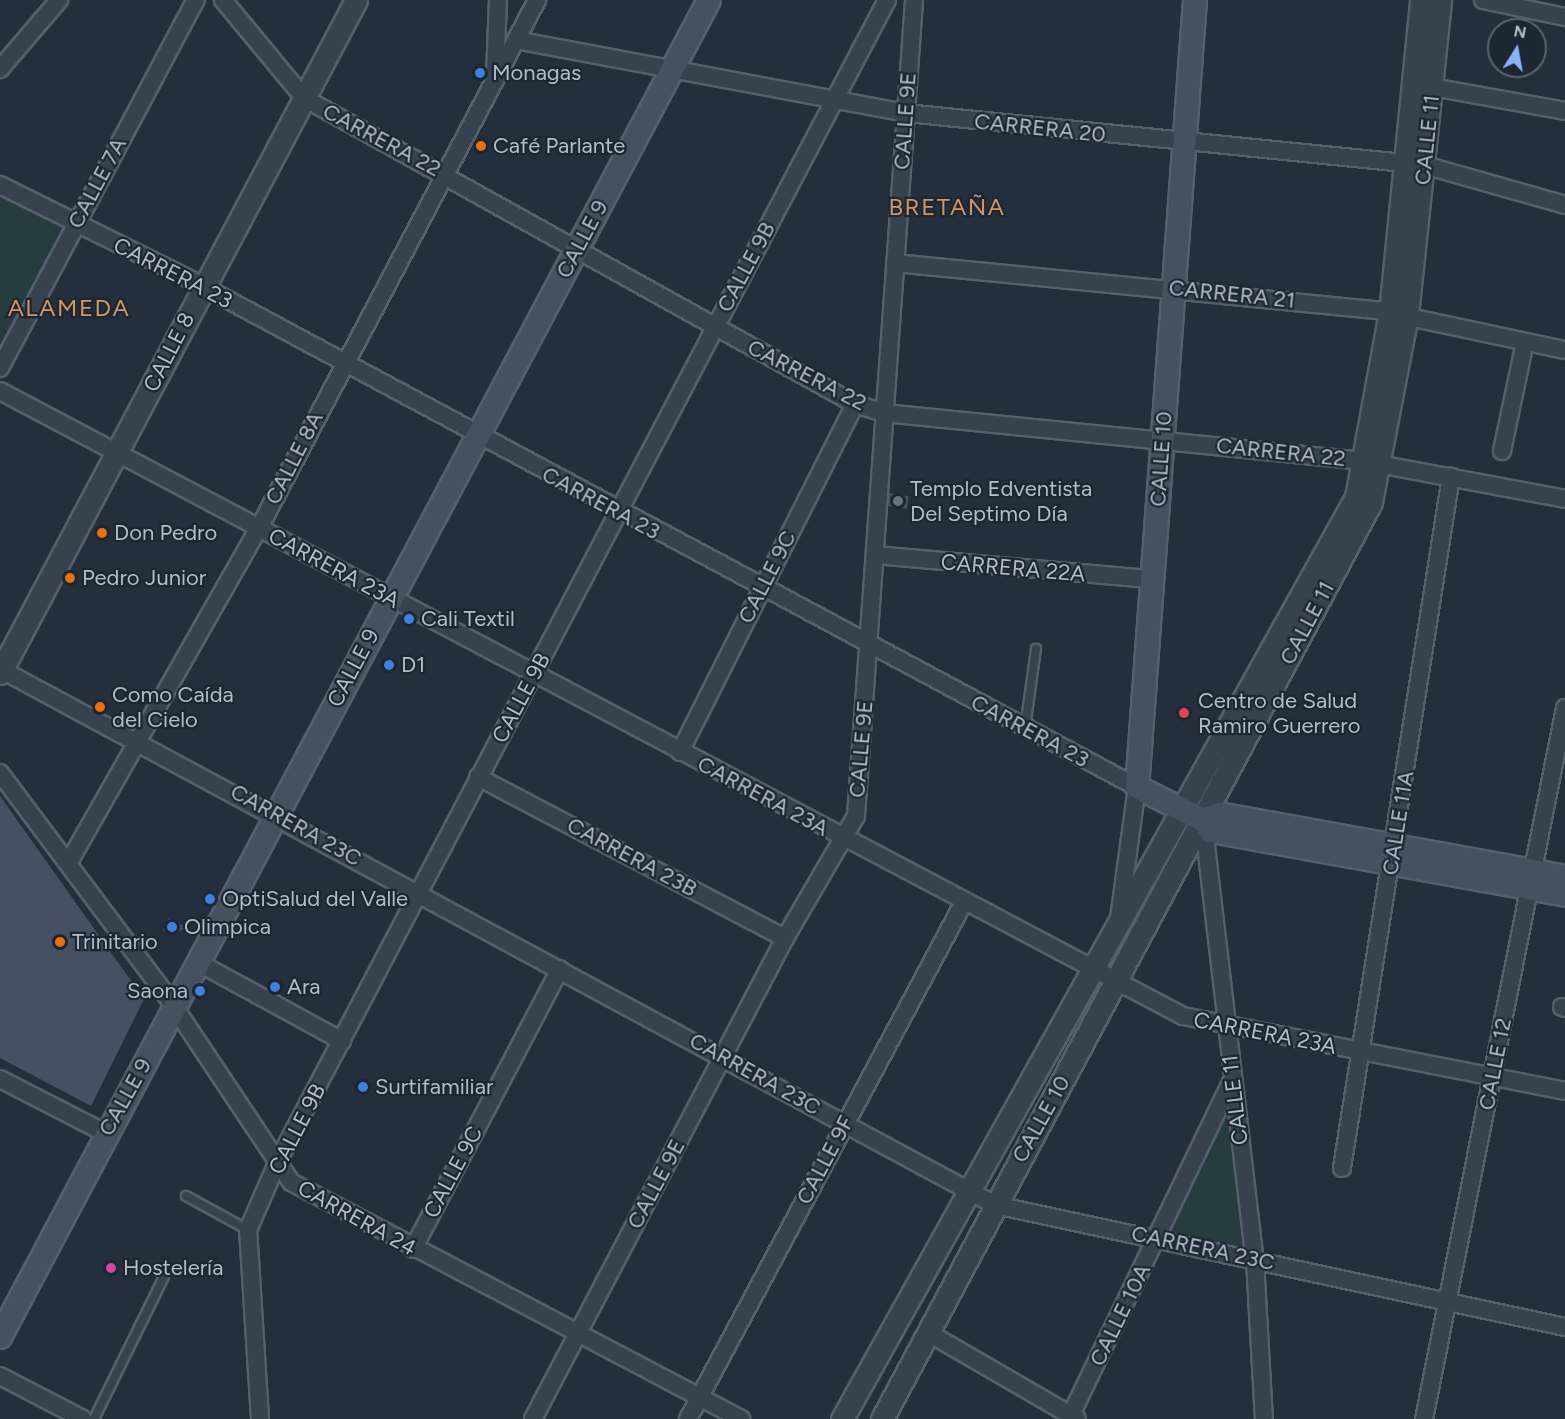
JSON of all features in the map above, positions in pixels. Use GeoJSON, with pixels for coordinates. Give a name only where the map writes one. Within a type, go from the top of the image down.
{"type":"FeatureCollection","features":[{"type":"Feature","properties":{"kind":"main road","name":"CALLE 9"},"geometry":{"type":"LineString","coordinates":[[0,1337],[105,1133],[199,963],[474,435],[578,248],[709,0]]}},
{"type":"Feature","properties":{"kind":"main road","name":"CALLE 10"},"geometry":{"type":"LineString","coordinates":[[1137,788],[1195,0]]}},
{"type":"Feature","properties":{"kind":"main road","name":"CARRERA 23"},"geometry":{"type":"LineString","coordinates":[[1137,788],[1182,813],[1203,820],[1211,831],[1393,855],[1532,880],[1565,895]]}},
{"type":"Feature","properties":{"kind":"main road","name":"CARRERA 23"},"geometry":{"type":"LineString","coordinates":[[1532,880],[1565,877]]}},
{"type":"Feature","properties":{"kind":"street"},"geometry":{"type":"LineString","coordinates":[[0,69],[59,0]]}},
{"type":"Feature","properties":{"kind":"street","name":"CALLE 7A"},"geometry":{"type":"LineString","coordinates":[[0,368],[196,0]]}},
{"type":"Feature","properties":{"kind":"street","name":"CARRERA 22"},"geometry":{"type":"LineString","coordinates":[[223,0],[304,98],[444,173],[714,327],[855,404],[884,413],[1162,439],[1374,463],[1565,499]]}},
{"type":"Feature","properties":{"kind":"street","name":"CALLE 8"},"geometry":{"type":"LineString","coordinates":[[0,671],[117,453],[202,286],[356,0]]}},
{"type":"Feature","properties":{"kind":"street","name":"CALLE 8A"},"geometry":{"type":"LineString","coordinates":[[494,82],[498,0]]}},
{"type":"Feature","properties":{"kind":"street","name":"CALLE 8A"},"geometry":{"type":"LineString","coordinates":[[69,862],[259,528],[342,363],[537,0]]}},
{"type":"Feature","properties":{"kind":"street","name":"CALLE 9B"},"geometry":{"type":"LineString","coordinates":[[260,1419],[248,1230],[278,1161],[342,1041],[416,890],[534,674],[887,0]]}},
{"type":"Feature","properties":{"kind":"street","name":"CALLE 9E"},"geometry":{"type":"LineString","coordinates":[[533,1419],[785,938],[856,816],[914,0]]}},
{"type":"Feature","properties":{"kind":"street","name":"CALLE 11"},"geometry":{"type":"LineString","coordinates":[[1264,1419],[1255,1260],[1203,820],[1371,502],[1374,463],[1399,314],[1415,164],[1421,0]]}},
{"type":"Feature","properties":{"kind":"street","name":"CALLE 11"},"geometry":{"type":"LineString","coordinates":[[1415,164],[1432,87],[1440,0]]}},
{"type":"Feature","properties":{"kind":"street"},"geometry":{"type":"LineString","coordinates":[[1484,0],[1565,17]]}},
{"type":"Feature","properties":{"kind":"street","name":"CARRERA 20"},"geometry":{"type":"LineString","coordinates":[[516,40],[906,113],[1183,143],[1415,164],[1565,205]]}},
{"type":"Feature","properties":{"kind":"street"},"geometry":{"type":"LineString","coordinates":[[1432,87],[1565,111]]}},
{"type":"Feature","properties":{"kind":"street","name":"CARRERA 23"},"geometry":{"type":"LineString","coordinates":[[0,184],[75,224],[202,286],[619,513],[1137,788]]}},
{"type":"Feature","properties":{"kind":"street","name":"CARRERA 21"},"geometry":{"type":"LineString","coordinates":[[895,263],[1174,288],[1399,314],[1565,350]]}},
{"type":"Feature","properties":{"kind":"street"},"geometry":{"type":"LineString","coordinates":[[1502,451],[1525,342]]}},
{"type":"Feature","properties":{"kind":"street","name":"CARRERA 23A"},"geometry":{"type":"LineString","coordinates":[[0,391],[844,839],[1183,1016],[1226,1027],[1565,1090]]}},
{"type":"Feature","properties":{"kind":"street","name":"CALLE 9C"},"geometry":{"type":"LineString","coordinates":[[680,752],[855,404]]}},
{"type":"Feature","properties":{"kind":"street","name":"CALLE 11"},"geometry":{"type":"LineString","coordinates":[[1182,813],[1374,463]]}},
{"type":"Feature","properties":{"kind":"street","name":"CALLE 11A"},"geometry":{"type":"LineString","coordinates":[[1342,1168],[1451,477]]}},
{"type":"Feature","properties":{"kind":"street","name":"CARRERA 22A"},"geometry":{"type":"LineString","coordinates":[[875,555],[1152,579]]}},
{"type":"Feature","properties":{"kind":"street","name":"CARRERA 23C"},"geometry":{"type":"LineString","coordinates":[[0,671],[138,739],[994,1205],[1565,1327]]}},
{"type":"Feature","properties":{"kind":"street","name":"CALLE 12"},"geometry":{"type":"LineString","coordinates":[[1424,1419],[1565,708]]}},
{"type":"Feature","properties":{"kind":"street","name":"CARRERA 24"},"geometry":{"type":"LineString","coordinates":[[0,773],[69,862],[175,1008],[291,1182],[413,1249],[741,1419]]}},
{"type":"Feature","properties":{"kind":"street","name":"CARRERA 23B"},"geometry":{"type":"LineString","coordinates":[[478,777],[785,938]]}},
{"type":"Feature","properties":{"kind":"street","name":"CALLE 10"},"geometry":{"type":"LineString","coordinates":[[1119,918],[1137,788]]}},
{"type":"Feature","properties":{"kind":"street","name":"CALLE 10"},"geometry":{"type":"LineString","coordinates":[[842,1419],[966,1190],[1119,918],[1182,813]]}},
{"type":"Feature","properties":{"kind":"street","name":"CALLE 10"},"geometry":{"type":"LineString","coordinates":[[882,1419],[994,1205],[1203,820]]}},
{"type":"Feature","properties":{"kind":"street","name":"CALLE 9F"},"geometry":{"type":"LineString","coordinates":[[688,1419],[964,902]]}},
{"type":"Feature","properties":{"kind":"street"},"geometry":{"type":"LineString","coordinates":[[199,963],[342,1041]]}},
{"type":"Feature","properties":{"kind":"street","name":"CALLE 9C"},"geometry":{"type":"LineString","coordinates":[[413,1249],[560,969]]}},
{"type":"Feature","properties":{"kind":"street"},"geometry":{"type":"LineString","coordinates":[[0,1079],[105,1133]]}},
{"type":"Feature","properties":{"kind":"street","name":"CALLE 10A"},"geometry":{"type":"LineString","coordinates":[[1072,1418],[1232,1080]]}},
{"type":"Feature","properties":{"kind":"street"},"geometry":{"type":"LineString","coordinates":[[927,1332],[1072,1418]]}},
{"type":"Feature","properties":{"kind":"street"},"geometry":{"type":"LineString","coordinates":[[0,1376],[83,1419]]}},
{"type":"Feature","properties":{"kind":"lane"},"geometry":{"type":"LineString","coordinates":[[1025,728],[1036,649]]}},
{"type":"Feature","properties":{"kind":"lane"},"geometry":{"type":"LineString","coordinates":[[186,1196],[248,1230]]}},
{"type":"Feature","properties":{"kind":"lane"},"geometry":{"type":"LineString","coordinates":[[94,1419],[164,1277]]}},
{"type":"Feature","properties":{"kind":"green space"},"geometry":{"type":"Polygon","coordinates":[[[0,185],[75,223],[0,368],[0,185]]]}},
{"type":"Feature","properties":{"kind":"green space"},"geometry":{"type":"Polygon","coordinates":[[[1232,1080],[1255,1260],[1157,1238],[1232,1080]]]}},
{"type":"Feature","properties":{"kind":"building","name":"Templo Edventista Del Septimo Día"},"geometry":{"type":"Polygon","coordinates":[[[889,493],[909,496],[907,509],[887,506],[889,493]]]}},
{"type":"Feature","properties":{"kind":"building"},"geometry":{"type":"Polygon","coordinates":[[[0,796],[144,999],[91,1106],[0,1058],[0,796]]]}},
{"type":"Feature","properties":{"kind":"building","name":"Olimpica"},"geometry":{"type":"Polygon","coordinates":[[[169,918],[188,928],[171,934],[163,930],[169,918]]]}},
{"type":"Feature","properties":{"kind":"place","name":"Monagas"},"geometry":{"type":"Point","coordinates":[480,73]}},
{"type":"Feature","properties":{"kind":"place","name":"Café Parlante"},"geometry":{"type":"Point","coordinates":[481,146]}},
{"type":"Feature","properties":{"kind":"place","name":"Templo Edventista Del Septimo Día"},"geometry":{"type":"Point","coordinates":[898,501]}},
{"type":"Feature","properties":{"kind":"place","name":"Don Pedro"},"geometry":{"type":"Point","coordinates":[102,533]}},
{"type":"Feature","properties":{"kind":"place","name":"Pedro Junior"},"geometry":{"type":"Point","coordinates":[70,578]}},
{"type":"Feature","properties":{"kind":"place","name":"Cali Textil"},"geometry":{"type":"Point","coordinates":[409,619]}},
{"type":"Feature","properties":{"kind":"place","name":"D1"},"geometry":{"type":"Point","coordinates":[389,665]}},
{"type":"Feature","properties":{"kind":"place","name":"Como Caída del Cielo"},"geometry":{"type":"Point","coordinates":[100,707]}},
{"type":"Feature","properties":{"kind":"place","name":"Centro de Salud Ramiro Guerrero"},"geometry":{"type":"Point","coordinates":[1184,713]}},
{"type":"Feature","properties":{"kind":"place","name":"OptiSalud del Valle"},"geometry":{"type":"Point","coordinates":[210,899]}},
{"type":"Feature","properties":{"kind":"place","name":"Olimpica"},"geometry":{"type":"Point","coordinates":[172,927]}},
{"type":"Feature","properties":{"kind":"place","name":"Trinitario"},"geometry":{"type":"Point","coordinates":[60,942]}},
{"type":"Feature","properties":{"kind":"place","name":"Ara"},"geometry":{"type":"Point","coordinates":[275,987]}},
{"type":"Feature","properties":{"kind":"place","name":"Saona"},"geometry":{"type":"Point","coordinates":[200,991]}},
{"type":"Feature","properties":{"kind":"place","name":"Surtifamiliar"},"geometry":{"type":"Point","coordinates":[363,1087]}},
{"type":"Feature","properties":{"kind":"place","name":"Hostelería"},"geometry":{"type":"Point","coordinates":[111,1268]}},
{"type":"Feature","properties":{"kind":"district","name":"BRETAÑA"},"geometry":{"type":"Point","coordinates":[947,207]}},
{"type":"Feature","properties":{"kind":"district","name":"ALAMEDA"},"geometry":{"type":"Point","coordinates":[69,308]}}]}
